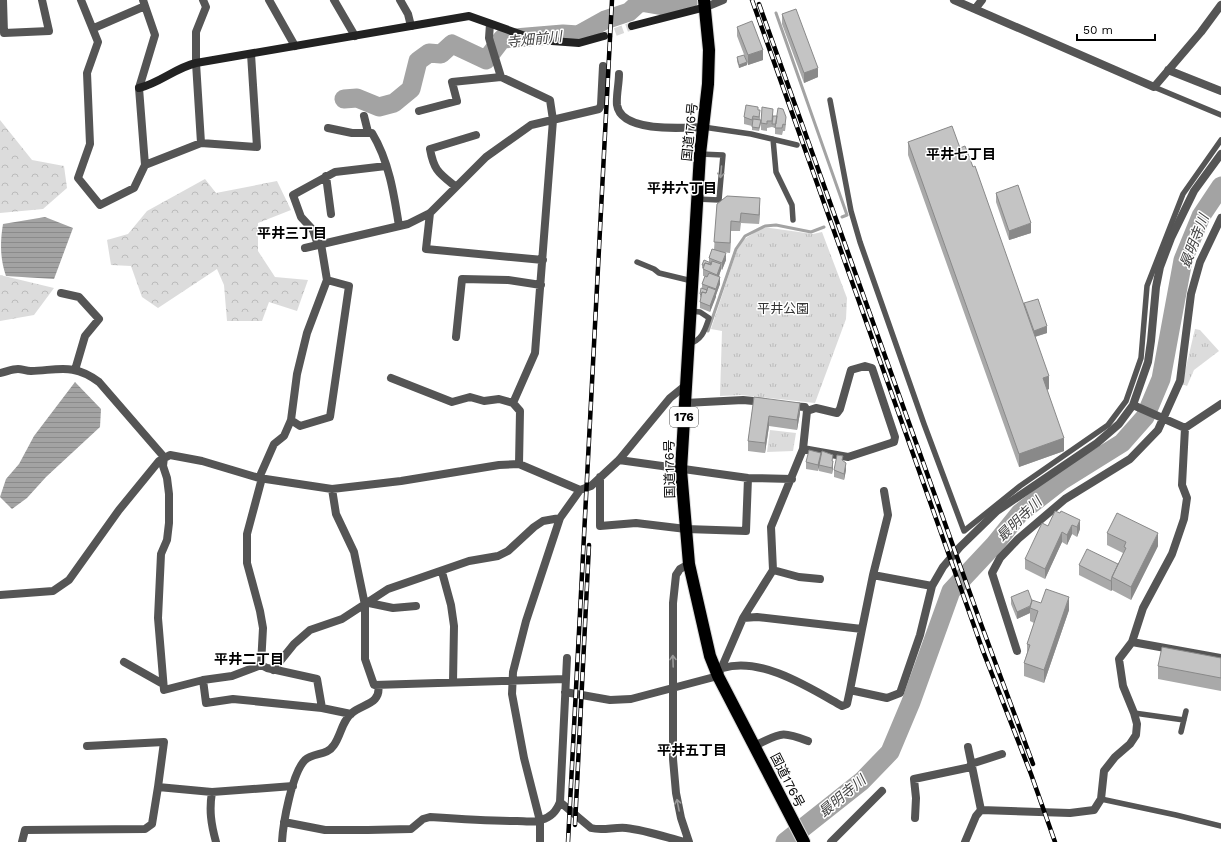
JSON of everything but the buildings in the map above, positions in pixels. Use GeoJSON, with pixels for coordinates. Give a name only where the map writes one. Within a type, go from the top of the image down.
{"type":"FeatureCollection","features":[{"type":"Feature","properties":{"kind":"highway","name":"国道176号"},"geometry":{"type":"LineString","coordinates":[[705,4],[709,50],[708,84],[700,154],[681,470],[689,564],[710,656],[720,672],[754,746],[803,840]]}},
{"type":"Feature","properties":{"kind":"street"},"geometry":{"type":"LineString","coordinates":[[2,0],[4,33],[49,31],[42,0]]}},
{"type":"Feature","properties":{"kind":"street"},"geometry":{"type":"LineString","coordinates":[[81,0],[94,28],[98,42],[87,73],[90,144],[78,178],[100,205],[134,188],[145,165],[139,88],[156,35],[144,3],[94,28]]}},
{"type":"Feature","properties":{"kind":"street"},"geometry":{"type":"LineString","coordinates":[[201,143],[196,63],[196,32],[206,7],[203,0]]}},
{"type":"Feature","properties":{"kind":"street"},"geometry":{"type":"LineString","coordinates":[[269,0],[295,46]]}},
{"type":"Feature","properties":{"kind":"street"},"geometry":{"type":"LineString","coordinates":[[334,0],[354,36]]}},
{"type":"Feature","properties":{"kind":"street"},"geometry":{"type":"LineString","coordinates":[[400,0],[408,14],[411,26]]}},
{"type":"Feature","properties":{"kind":"street"},"geometry":{"type":"LineString","coordinates":[[632,26],[723,0]]}},
{"type":"Feature","properties":{"kind":"street"},"geometry":{"type":"LineString","coordinates":[[954,0],[1154,87],[1221,5]]}},
{"type":"Feature","properties":{"kind":"street"},"geometry":{"type":"LineString","coordinates":[[975,9],[982,0]]}},
{"type":"Feature","properties":{"kind":"street"},"geometry":{"type":"LineString","coordinates":[[139,88],[148,86],[182,66],[469,16],[528,37],[552,41],[579,43],[604,36]]}},
{"type":"Feature","properties":{"kind":"street"},"geometry":{"type":"LineString","coordinates":[[490,24],[489,38],[501,76]]}},
{"type":"Feature","properties":{"kind":"street"},"geometry":{"type":"LineString","coordinates":[[145,165],[201,143],[257,147],[251,54]]}},
{"type":"Feature","properties":{"kind":"street"},"geometry":{"type":"LineString","coordinates":[[304,248],[408,224],[430,213],[486,157],[531,125],[599,109],[601,104],[603,66]]}},
{"type":"Feature","properties":{"kind":"street"},"geometry":{"type":"LineString","coordinates":[[1168,70],[1221,91]]}},
{"type":"Feature","properties":{"kind":"street"},"geometry":{"type":"LineString","coordinates":[[619,74],[617,106],[621,114],[632,123],[676,129],[702,127]]}},
{"type":"Feature","properties":{"kind":"street"},"geometry":{"type":"LineString","coordinates":[[419,111],[457,101],[452,82],[501,76],[550,100],[553,120],[535,353],[512,403]]}},
{"type":"Feature","properties":{"kind":"street"},"geometry":{"type":"LineString","coordinates":[[364,116],[368,132]]}},
{"type":"Feature","properties":{"kind":"street"},"geometry":{"type":"LineString","coordinates":[[328,128],[352,133],[372,133],[378,142],[392,183],[398,226]]}},
{"type":"Feature","properties":{"kind":"street"},"geometry":{"type":"LineString","coordinates":[[456,187],[442,176],[433,165],[430,148],[476,135]]}},
{"type":"Feature","properties":{"kind":"street"},"geometry":{"type":"LineString","coordinates":[[850,690],[887,698],[900,693],[920,635],[932,586],[943,567],[997,511],[1097,443],[1137,406],[1152,341],[1156,287],[1160,267],[1173,232],[1194,191],[1221,154]]}},
{"type":"Feature","properties":{"kind":"street"},"geometry":{"type":"LineString","coordinates":[[261,665],[262,628],[260,611],[247,563],[247,534],[261,478],[274,444],[284,436],[291,420],[297,374],[307,334],[327,280],[320,244],[313,230],[301,217],[293,195],[335,172],[386,166]]}},
{"type":"Feature","properties":{"kind":"street"},"geometry":{"type":"LineString","coordinates":[[326,176],[331,214]]}},
{"type":"Feature","properties":{"kind":"street"},"geometry":{"type":"LineString","coordinates":[[430,213],[426,249],[543,260]]}},
{"type":"Feature","properties":{"kind":"street"},"geometry":{"type":"LineString","coordinates":[[1017,651],[992,573],[995,563],[1018,538],[1065,499],[1130,459],[1158,430],[1162,417],[1180,381],[1191,294],[1200,262],[1221,218]]}},
{"type":"Feature","properties":{"kind":"street"},"geometry":{"type":"LineString","coordinates":[[456,337],[462,279],[508,280],[541,286]]}},
{"type":"Feature","properties":{"kind":"street"},"geometry":{"type":"LineString","coordinates":[[291,420],[300,426],[330,417],[349,286],[327,280]]}},
{"type":"Feature","properties":{"kind":"street"},"geometry":{"type":"LineString","coordinates":[[61,293],[79,297],[98,319],[85,336],[75,370]]}},
{"type":"Feature","properties":{"kind":"street"},"geometry":{"type":"LineString","coordinates":[[803,449],[848,457],[894,442],[895,437],[872,368],[865,366],[851,370],[840,409],[837,413],[816,408],[807,411]]}},
{"type":"Feature","properties":{"kind":"street"},"geometry":{"type":"LineString","coordinates":[[0,373],[17,369],[30,371],[59,368],[75,370],[90,376],[99,382],[164,458],[163,466],[167,478],[169,494],[169,523],[168,540],[161,554],[158,618],[164,690],[203,680],[232,676],[261,665],[273,670],[316,679],[322,708]]}},
{"type":"Feature","properties":{"kind":"street"},"geometry":{"type":"LineString","coordinates":[[391,378],[452,402],[470,397],[484,401],[499,399],[512,403],[520,411],[519,464]]}},
{"type":"Feature","properties":{"kind":"street"},"geometry":{"type":"LineString","coordinates":[[540,842],[540,821],[524,758],[512,694],[512,682],[526,621],[560,518],[580,490],[591,486],[619,460],[670,398],[686,385]]}},
{"type":"Feature","properties":{"kind":"street"},"geometry":{"type":"LineString","coordinates":[[685,403],[743,400],[805,407],[807,411],[803,449],[792,479],[771,527],[773,570],[743,618],[720,672]]}},
{"type":"Feature","properties":{"kind":"street"},"geometry":{"type":"LineString","coordinates":[[1185,428],[1221,404]]}},
{"type":"Feature","properties":{"kind":"street"},"geometry":{"type":"LineString","coordinates":[[1137,406],[1185,428]]}},
{"type":"Feature","properties":{"kind":"street"},"geometry":{"type":"LineString","coordinates":[[981,810],[1070,813],[1088,812],[1094,810],[1101,800],[1104,771],[1115,757],[1130,744],[1136,735],[1137,724],[1134,713],[1122,686],[1119,659],[1132,642],[1143,608],[1172,554],[1184,519],[1187,498],[1182,485],[1185,428]]}},
{"type":"Feature","properties":{"kind":"street"},"geometry":{"type":"LineString","coordinates":[[0,595],[53,590],[69,580],[119,510],[159,461],[170,455],[202,461],[261,478],[332,489],[400,481],[499,465],[519,464],[580,490]]}},
{"type":"Feature","properties":{"kind":"street"},"geometry":{"type":"LineString","coordinates":[[619,460],[681,470],[748,478],[792,479]]}},
{"type":"Feature","properties":{"kind":"street"},"geometry":{"type":"LineString","coordinates":[[600,477],[600,526],[636,523],[686,529],[746,531],[748,478]]}},
{"type":"Feature","properties":{"kind":"street"},"geometry":{"type":"LineString","coordinates":[[332,489],[336,514],[354,552],[367,604],[365,659],[374,685],[453,682],[512,682],[566,679]]}},
{"type":"Feature","properties":{"kind":"street"},"geometry":{"type":"LineString","coordinates":[[565,692],[610,700],[631,699],[674,688],[742,666],[766,668],[842,706],[847,704],[873,575],[888,514],[884,491]]}},
{"type":"Feature","properties":{"kind":"street"},"geometry":{"type":"LineString","coordinates":[[273,670],[294,644],[310,630],[342,619],[388,589],[442,572],[469,561],[498,556],[508,551],[534,527],[543,521],[560,518]]}},
{"type":"Feature","properties":{"kind":"street"},"geometry":{"type":"LineString","coordinates":[[689,564],[680,569],[676,576],[673,611],[674,780],[681,818],[689,842]]}},
{"type":"Feature","properties":{"kind":"street"},"geometry":{"type":"LineString","coordinates":[[773,570],[799,577],[820,579]]}},
{"type":"Feature","properties":{"kind":"street"},"geometry":{"type":"LineString","coordinates":[[442,572],[454,626],[453,682]]}},
{"type":"Feature","properties":{"kind":"street"},"geometry":{"type":"LineString","coordinates":[[873,575],[932,586]]}},
{"type":"Feature","properties":{"kind":"street"},"geometry":{"type":"LineString","coordinates":[[367,604],[393,608],[416,606]]}},
{"type":"Feature","properties":{"kind":"street"},"geometry":{"type":"LineString","coordinates":[[743,618],[757,617],[862,629]]}},
{"type":"Feature","properties":{"kind":"street"},"geometry":{"type":"LineString","coordinates":[[1132,642],[1221,658]]}},
{"type":"Feature","properties":{"kind":"street"},"geometry":{"type":"LineString","coordinates":[[284,822],[325,830],[411,829],[423,819],[430,817],[486,821],[540,821],[556,812],[560,802],[567,658]]}},
{"type":"Feature","properties":{"kind":"street"},"geometry":{"type":"LineString","coordinates":[[124,662],[163,684]]}},
{"type":"Feature","properties":{"kind":"street"},"geometry":{"type":"LineString","coordinates":[[203,680],[206,703],[233,699],[322,708],[351,714]]}},
{"type":"Feature","properties":{"kind":"street"},"geometry":{"type":"LineString","coordinates":[[282,842],[284,822],[293,786],[305,760],[316,754],[328,752],[334,746],[345,722],[351,714],[377,698],[379,690],[378,685]]}},
{"type":"Feature","properties":{"kind":"street"},"geometry":{"type":"LineString","coordinates":[[754,746],[780,734],[788,733],[808,741]]}},
{"type":"Feature","properties":{"kind":"street"},"geometry":{"type":"LineString","coordinates":[[22,842],[25,830],[145,829],[152,824],[164,742],[87,746]]}},
{"type":"Feature","properties":{"kind":"street"},"geometry":{"type":"LineString","coordinates":[[968,747],[981,810]]}},
{"type":"Feature","properties":{"kind":"street"},"geometry":{"type":"LineString","coordinates":[[915,818],[916,798],[914,779],[971,766],[1002,754]]}},
{"type":"Feature","properties":{"kind":"street"},"geometry":{"type":"LineString","coordinates":[[158,787],[212,792],[293,786]]}},
{"type":"Feature","properties":{"kind":"street"},"geometry":{"type":"LineString","coordinates":[[831,842],[882,791]]}},
{"type":"Feature","properties":{"kind":"street"},"geometry":{"type":"LineString","coordinates":[[212,792],[210,823],[216,842]]}},
{"type":"Feature","properties":{"kind":"street"},"geometry":{"type":"LineString","coordinates":[[560,802],[591,828],[597,830],[612,827],[626,828],[684,842]]}},
{"type":"Feature","properties":{"kind":"street"},"geometry":{"type":"LineString","coordinates":[[965,842],[976,816],[981,810]]}},
{"type":"Feature","properties":{"kind":"lane"},"geometry":{"type":"LineString","coordinates":[[1154,87],[1221,115]]}},
{"type":"Feature","properties":{"kind":"lane"},"geometry":{"type":"LineString","coordinates":[[830,100],[851,211],[860,242],[924,424],[964,531],[1020,486],[1108,425],[1126,402],[1141,358],[1147,286],[1183,194],[1221,140]]}},
{"type":"Feature","properties":{"kind":"lane"},"geometry":{"type":"LineString","coordinates":[[702,127],[751,134],[797,145]]}},
{"type":"Feature","properties":{"kind":"lane"},"geometry":{"type":"LineString","coordinates":[[773,139],[776,172],[792,205],[793,220]]}},
{"type":"Feature","properties":{"kind":"lane"},"geometry":{"type":"LineString","coordinates":[[697,199],[719,200],[723,155],[700,154]]}},
{"type":"Feature","properties":{"kind":"lane"},"geometry":{"type":"LineString","coordinates":[[637,262],[654,269],[659,273],[692,281]]}},
{"type":"Feature","properties":{"kind":"lane"},"geometry":{"type":"LineString","coordinates":[[688,344],[696,342],[704,333],[709,318],[700,312],[690,311]]}},
{"type":"Feature","properties":{"kind":"lane"},"geometry":{"type":"LineString","coordinates":[[1181,732],[1186,711]]}},
{"type":"Feature","properties":{"kind":"lane"},"geometry":{"type":"LineString","coordinates":[[1134,713],[1184,720]]}},
{"type":"Feature","properties":{"kind":"lane"},"geometry":{"type":"LineString","coordinates":[[1101,800],[1176,814],[1221,826]]}},
{"type":"Feature","properties":{"kind":"green space"},"geometry":{"type":"Polygon","coordinates":[[[0,120],[32,160],[64,166],[67,188],[43,209],[0,213],[0,120]]]}},
{"type":"Feature","properties":{"kind":"green space"},"geometry":{"type":"Polygon","coordinates":[[[205,179],[216,193],[277,181],[291,210],[258,223],[258,251],[275,277],[308,280],[297,311],[269,302],[262,321],[227,321],[224,285],[217,269],[158,308],[142,297],[131,266],[111,265],[107,240],[128,234],[147,211],[205,179]]]}},
{"type":"Feature","properties":{"kind":"green space","name":"平井公園"},"geometry":{"type":"Polygon","coordinates":[[[763,227],[813,234],[822,232],[847,298],[846,319],[815,403],[741,395],[720,396],[722,331],[711,329],[737,250],[743,240],[763,227]]]}},
{"type":"Feature","properties":{"kind":"green space"},"geometry":{"type":"Polygon","coordinates":[[[0,275],[54,288],[34,315],[0,321],[0,275]]]}},
{"type":"Feature","properties":{"kind":"green space"},"geometry":{"type":"Polygon","coordinates":[[[1195,329],[1200,330],[1219,351],[1194,370],[1187,386],[1182,384],[1195,329]]]}},
{"type":"Feature","properties":{"kind":"green space"},"geometry":{"type":"Polygon","coordinates":[[[770,430],[796,433],[793,451],[767,452],[770,430]]]}},
{"type":"Feature","properties":{"kind":"shaded area"},"geometry":{"type":"Polygon","coordinates":[[[45,217],[73,228],[54,279],[6,276],[1,250],[3,224],[45,217]]]}},
{"type":"Feature","properties":{"kind":"shaded area"},"geometry":{"type":"Polygon","coordinates":[[[75,382],[101,409],[100,427],[46,477],[27,498],[12,509],[0,497],[6,479],[19,464],[34,436],[75,382]]]}},
{"type":"Feature","properties":{"kind":"waterway","name":"寺畑前川"},"geometry":{"type":"LineString","coordinates":[[344,99],[357,98],[379,107],[394,103],[411,89],[418,61],[429,53],[441,54],[452,44],[486,60],[502,39],[563,34],[578,35],[605,20],[629,12],[640,2],[675,8],[689,0]]}},
{"type":"Feature","properties":{"kind":"waterway"},"geometry":{"type":"LineString","coordinates":[[776,13],[847,215],[842,217]]}},
{"type":"Feature","properties":{"kind":"waterway","name":"最明寺川"},"geometry":{"type":"LineString","coordinates":[[785,842],[862,781],[890,752],[911,702],[951,591],[995,544],[1020,513],[1061,481],[1122,443],[1145,417],[1161,379],[1183,260],[1201,216],[1221,186]]}},
{"type":"Feature","properties":{"kind":"waterway"},"geometry":{"type":"LineString","coordinates":[[708,331],[736,249],[745,236],[765,226],[776,225],[811,232],[824,227]]}},
{"type":"Feature","properties":{"kind":"tunnel"},"geometry":{"type":"LineString","coordinates":[[604,36],[632,26]]}},
{"type":"Feature","properties":{"kind":"railway"},"geometry":{"type":"LineString","coordinates":[[568,842],[612,0]]}},
{"type":"Feature","properties":{"kind":"railway"},"geometry":{"type":"LineString","coordinates":[[752,0],[983,651],[1031,774],[1055,842]]}},
{"type":"Feature","properties":{"kind":"railway"},"geometry":{"type":"LineString","coordinates":[[759,4],[981,624],[1033,764]]}},
{"type":"Feature","properties":{"kind":"railway"},"geometry":{"type":"LineString","coordinates":[[575,825],[589,545]]}},
{"type":"Feature","properties":{"kind":"district","name":"平井七丁目"},"geometry":{"type":"Point","coordinates":[961,154]}},
{"type":"Feature","properties":{"kind":"district","name":"平井六丁目"},"geometry":{"type":"Point","coordinates":[682,188]}},
{"type":"Feature","properties":{"kind":"district","name":"平井三丁目"},"geometry":{"type":"Point","coordinates":[292,233]}},
{"type":"Feature","properties":{"kind":"district","name":"平井二丁目"},"geometry":{"type":"Point","coordinates":[249,659]}},
{"type":"Feature","properties":{"kind":"district","name":"平井五丁目"},"geometry":{"type":"Point","coordinates":[692,750]}}]}
